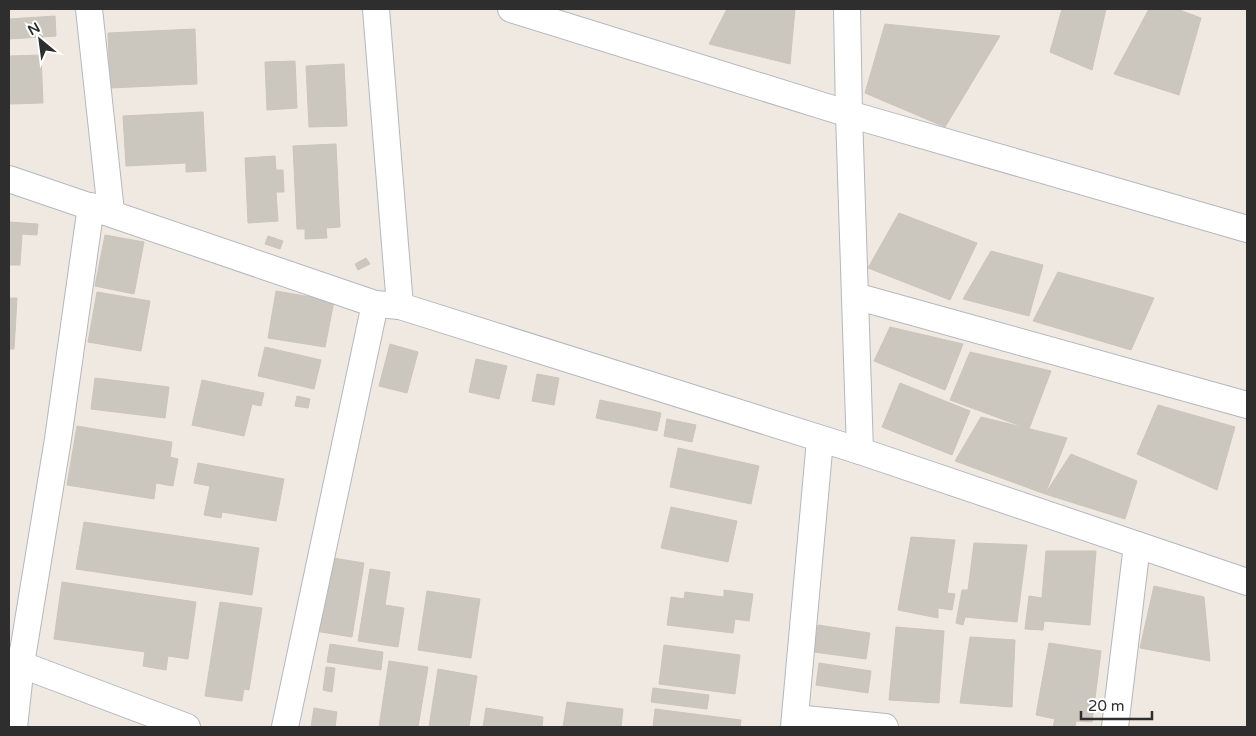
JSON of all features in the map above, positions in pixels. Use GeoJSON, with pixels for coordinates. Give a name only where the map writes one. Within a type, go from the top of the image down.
{"type":"FeatureCollection","features":[{"type":"Feature","properties":{"kind":"street"},"geometry":{"type":"LineString","coordinates":[[14,727],[15,662],[101,209],[89,9]]}},
{"type":"Feature","properties":{"kind":"street"},"geometry":{"type":"LineString","coordinates":[[285,727],[387,305],[376,9]]}},
{"type":"Feature","properties":{"kind":"street"},"geometry":{"type":"LineString","coordinates":[[511,9],[848,114],[1247,229]]}},
{"type":"Feature","properties":{"kind":"street"},"geometry":{"type":"LineString","coordinates":[[847,9],[848,114],[860,451]]}},
{"type":"Feature","properties":{"kind":"street"},"geometry":{"type":"LineString","coordinates":[[9,179],[387,305],[860,451],[1247,582]]}},
{"type":"Feature","properties":{"kind":"street"},"geometry":{"type":"LineString","coordinates":[[854,296],[1247,405]]}},
{"type":"Feature","properties":{"kind":"street"},"geometry":{"type":"LineString","coordinates":[[820,440],[794,723],[885,727]]}},
{"type":"Feature","properties":{"kind":"street"},"geometry":{"type":"LineString","coordinates":[[1115,727],[1137,545]]}},
{"type":"Feature","properties":{"kind":"street"},"geometry":{"type":"LineString","coordinates":[[15,662],[186,727]]}},
{"type":"Feature","properties":{"kind":"building"},"geometry":{"type":"Polygon","coordinates":[[[727,9],[795,9],[790,64],[709,44],[727,9]]]}},
{"type":"Feature","properties":{"kind":"building"},"geometry":{"type":"Polygon","coordinates":[[[1062,9],[1106,9],[1092,70],[1050,52],[1062,9]]]}},
{"type":"Feature","properties":{"kind":"building"},"geometry":{"type":"Polygon","coordinates":[[[1149,9],[1177,9],[1201,18],[1179,95],[1114,74],[1149,9]]]}},
{"type":"Feature","properties":{"kind":"building"},"geometry":{"type":"Polygon","coordinates":[[[55,16],[56,36],[9,39],[9,19],[55,16]]]}},
{"type":"Feature","properties":{"kind":"building"},"geometry":{"type":"Polygon","coordinates":[[[885,24],[1000,36],[945,127],[865,93],[885,24]]]}},
{"type":"Feature","properties":{"kind":"building"},"geometry":{"type":"Polygon","coordinates":[[[195,29],[197,84],[110,88],[108,33],[195,29]]]}},
{"type":"Feature","properties":{"kind":"building"},"geometry":{"type":"Polygon","coordinates":[[[41,55],[43,103],[9,104],[9,56],[41,55]]]}},
{"type":"Feature","properties":{"kind":"building"},"geometry":{"type":"Polygon","coordinates":[[[295,61],[297,108],[267,110],[265,62],[295,61]]]}},
{"type":"Feature","properties":{"kind":"building"},"geometry":{"type":"Polygon","coordinates":[[[344,64],[347,126],[309,127],[306,66],[344,64]]]}},
{"type":"Feature","properties":{"kind":"building"},"geometry":{"type":"Polygon","coordinates":[[[203,112],[206,171],[186,172],[186,163],[126,166],[123,116],[203,112]]]}},
{"type":"Feature","properties":{"kind":"building"},"geometry":{"type":"Polygon","coordinates":[[[336,144],[340,227],[326,228],[327,238],[305,239],[305,229],[297,229],[293,146],[336,144]]]}},
{"type":"Feature","properties":{"kind":"building"},"geometry":{"type":"Polygon","coordinates":[[[275,156],[276,170],[283,170],[284,192],[276,192],[278,221],[248,223],[245,158],[275,156]]]}},
{"type":"Feature","properties":{"kind":"building"},"geometry":{"type":"Polygon","coordinates":[[[899,213],[977,243],[950,300],[868,268],[899,213]]]}},
{"type":"Feature","properties":{"kind":"building"},"geometry":{"type":"Polygon","coordinates":[[[9,222],[38,224],[37,235],[22,234],[20,265],[9,265],[9,222]]]}},
{"type":"Feature","properties":{"kind":"building"},"geometry":{"type":"Polygon","coordinates":[[[105,235],[144,242],[134,294],[95,286],[105,235]]]}},
{"type":"Feature","properties":{"kind":"building"},"geometry":{"type":"Polygon","coordinates":[[[268,236],[283,241],[280,249],[265,244],[268,236]]]}},
{"type":"Feature","properties":{"kind":"building"},"geometry":{"type":"Polygon","coordinates":[[[991,251],[1043,265],[1029,316],[963,299],[991,251]]]}},
{"type":"Feature","properties":{"kind":"building"},"geometry":{"type":"Polygon","coordinates":[[[366,258],[370,264],[358,270],[355,264],[366,258]]]}},
{"type":"Feature","properties":{"kind":"building"},"geometry":{"type":"Polygon","coordinates":[[[1058,272],[1154,298],[1131,350],[1033,321],[1058,272]]]}},
{"type":"Feature","properties":{"kind":"building"},"geometry":{"type":"Polygon","coordinates":[[[276,291],[334,301],[325,347],[268,338],[276,291]]]}},
{"type":"Feature","properties":{"kind":"building"},"geometry":{"type":"Polygon","coordinates":[[[97,292],[150,301],[141,351],[88,342],[97,292]]]}},
{"type":"Feature","properties":{"kind":"building"},"geometry":{"type":"Polygon","coordinates":[[[9,298],[17,298],[14,349],[9,349],[9,298]]]}},
{"type":"Feature","properties":{"kind":"building"},"geometry":{"type":"Polygon","coordinates":[[[890,327],[963,344],[945,390],[874,361],[890,327]]]}},
{"type":"Feature","properties":{"kind":"building"},"geometry":{"type":"Polygon","coordinates":[[[390,344],[418,352],[407,393],[379,386],[390,344]]]}},
{"type":"Feature","properties":{"kind":"building"},"geometry":{"type":"Polygon","coordinates":[[[265,347],[321,360],[314,389],[258,376],[265,347]]]}},
{"type":"Feature","properties":{"kind":"building"},"geometry":{"type":"Polygon","coordinates":[[[970,352],[1051,371],[1029,429],[950,400],[970,352]]]}},
{"type":"Feature","properties":{"kind":"building"},"geometry":{"type":"Polygon","coordinates":[[[476,359],[507,366],[499,399],[469,392],[476,359]]]}},
{"type":"Feature","properties":{"kind":"building"},"geometry":{"type":"Polygon","coordinates":[[[537,374],[559,378],[554,405],[532,401],[537,374]]]}},
{"type":"Feature","properties":{"kind":"building"},"geometry":{"type":"Polygon","coordinates":[[[95,378],[169,387],[165,418],[91,409],[95,378]]]}},
{"type":"Feature","properties":{"kind":"building"},"geometry":{"type":"Polygon","coordinates":[[[202,380],[264,393],[261,406],[252,404],[244,436],[192,425],[202,380]]]}},
{"type":"Feature","properties":{"kind":"building"},"geometry":{"type":"Polygon","coordinates":[[[900,383],[970,411],[952,455],[882,427],[900,383]]]}},
{"type":"Feature","properties":{"kind":"building"},"geometry":{"type":"Polygon","coordinates":[[[297,396],[310,399],[308,408],[295,406],[297,396]]]}},
{"type":"Feature","properties":{"kind":"building"},"geometry":{"type":"Polygon","coordinates":[[[600,400],[661,413],[657,431],[596,418],[600,400]]]}},
{"type":"Feature","properties":{"kind":"building"},"geometry":{"type":"Polygon","coordinates":[[[1158,405],[1235,427],[1217,490],[1137,454],[1158,405]]]}},
{"type":"Feature","properties":{"kind":"building"},"geometry":{"type":"Polygon","coordinates":[[[981,417],[1067,438],[1045,494],[955,461],[981,417]]]}},
{"type":"Feature","properties":{"kind":"building"},"geometry":{"type":"Polygon","coordinates":[[[667,419],[696,425],[692,442],[664,436],[667,419]]]}},
{"type":"Feature","properties":{"kind":"building"},"geometry":{"type":"Polygon","coordinates":[[[77,426],[172,442],[170,457],[178,459],[173,486],[156,483],[154,499],[67,485],[77,426]]]}},
{"type":"Feature","properties":{"kind":"building"},"geometry":{"type":"Polygon","coordinates":[[[678,448],[759,466],[751,504],[670,487],[678,448]]]}},
{"type":"Feature","properties":{"kind":"building"},"geometry":{"type":"Polygon","coordinates":[[[1071,454],[1137,481],[1125,519],[1045,494],[1071,454]]]}},
{"type":"Feature","properties":{"kind":"building"},"geometry":{"type":"Polygon","coordinates":[[[198,463],[284,479],[276,521],[222,512],[221,518],[204,515],[210,486],[194,483],[198,463]]]}},
{"type":"Feature","properties":{"kind":"building"},"geometry":{"type":"Polygon","coordinates":[[[671,507],[737,521],[728,562],[661,548],[671,507]]]}},
{"type":"Feature","properties":{"kind":"building"},"geometry":{"type":"Polygon","coordinates":[[[84,522],[259,548],[252,595],[76,569],[84,522]]]}},
{"type":"Feature","properties":{"kind":"building"},"geometry":{"type":"Polygon","coordinates":[[[911,537],[955,540],[947,593],[955,594],[952,610],[938,608],[938,618],[898,610],[911,537]]]}},
{"type":"Feature","properties":{"kind":"building"},"geometry":{"type":"Polygon","coordinates":[[[974,543],[1027,545],[1017,622],[965,617],[963,625],[956,623],[962,590],[968,590],[974,543]]]}},
{"type":"Feature","properties":{"kind":"building"},"geometry":{"type":"Polygon","coordinates":[[[1046,551],[1096,551],[1090,625],[1044,621],[1043,630],[1025,629],[1029,596],[1042,598],[1046,551]]]}},
{"type":"Feature","properties":{"kind":"building"},"geometry":{"type":"Polygon","coordinates":[[[327,557],[364,563],[352,637],[315,631],[327,557]]]}},
{"type":"Feature","properties":{"kind":"building"},"geometry":{"type":"Polygon","coordinates":[[[370,569],[390,572],[385,605],[404,608],[398,647],[358,641],[370,569]]]}},
{"type":"Feature","properties":{"kind":"building"},"geometry":{"type":"Polygon","coordinates":[[[62,582],[196,602],[188,659],[168,656],[166,670],[143,666],[145,652],[54,639],[62,582]]]}},
{"type":"Feature","properties":{"kind":"building"},"geometry":{"type":"Polygon","coordinates":[[[1154,586],[1204,597],[1210,661],[1140,648],[1154,586]]]}},
{"type":"Feature","properties":{"kind":"building"},"geometry":{"type":"Polygon","coordinates":[[[724,590],[753,594],[749,621],[735,619],[733,633],[667,625],[671,597],[684,599],[685,592],[724,597],[724,590]]]}},
{"type":"Feature","properties":{"kind":"building"},"geometry":{"type":"Polygon","coordinates":[[[427,591],[480,599],[471,658],[418,650],[427,591]]]}},
{"type":"Feature","properties":{"kind":"building"},"geometry":{"type":"Polygon","coordinates":[[[220,602],[262,608],[249,690],[244,689],[242,701],[205,696],[220,602]]]}},
{"type":"Feature","properties":{"kind":"building"},"geometry":{"type":"Polygon","coordinates":[[[818,625],[870,633],[866,659],[814,652],[818,625]]]}},
{"type":"Feature","properties":{"kind":"building"},"geometry":{"type":"Polygon","coordinates":[[[896,627],[944,631],[939,703],[889,700],[896,627]]]}},
{"type":"Feature","properties":{"kind":"building"},"geometry":{"type":"Polygon","coordinates":[[[970,637],[1015,640],[1012,707],[960,703],[970,637]]]}},
{"type":"Feature","properties":{"kind":"building"},"geometry":{"type":"Polygon","coordinates":[[[1049,643],[1101,651],[1092,722],[1076,721],[1075,727],[1053,727],[1055,719],[1036,715],[1049,643]]]}},
{"type":"Feature","properties":{"kind":"building"},"geometry":{"type":"Polygon","coordinates":[[[330,644],[383,652],[381,670],[327,662],[330,644]]]}},
{"type":"Feature","properties":{"kind":"building"},"geometry":{"type":"Polygon","coordinates":[[[664,645],[740,655],[735,694],[659,684],[664,645]]]}},
{"type":"Feature","properties":{"kind":"building"},"geometry":{"type":"Polygon","coordinates":[[[389,661],[428,667],[418,727],[379,727],[389,661]]]}},
{"type":"Feature","properties":{"kind":"building"},"geometry":{"type":"Polygon","coordinates":[[[819,663],[871,671],[868,693],[816,685],[819,663]]]}},
{"type":"Feature","properties":{"kind":"building"},"geometry":{"type":"Polygon","coordinates":[[[326,667],[335,668],[332,692],[323,690],[326,667]]]}},
{"type":"Feature","properties":{"kind":"building"},"geometry":{"type":"Polygon","coordinates":[[[438,669],[477,676],[469,727],[429,727],[438,669]]]}},
{"type":"Feature","properties":{"kind":"building"},"geometry":{"type":"Polygon","coordinates":[[[653,688],[709,695],[707,709],[651,702],[653,688]]]}},
{"type":"Feature","properties":{"kind":"building"},"geometry":{"type":"Polygon","coordinates":[[[567,702],[623,709],[621,727],[563,727],[567,702]]]}},
{"type":"Feature","properties":{"kind":"building"},"geometry":{"type":"Polygon","coordinates":[[[314,708],[337,712],[335,727],[311,727],[314,708]]]}},
{"type":"Feature","properties":{"kind":"building"},"geometry":{"type":"Polygon","coordinates":[[[486,708],[543,717],[542,727],[483,727],[486,708]]]}},
{"type":"Feature","properties":{"kind":"building"},"geometry":{"type":"Polygon","coordinates":[[[655,709],[741,720],[740,727],[653,727],[655,709]]]}}]}
